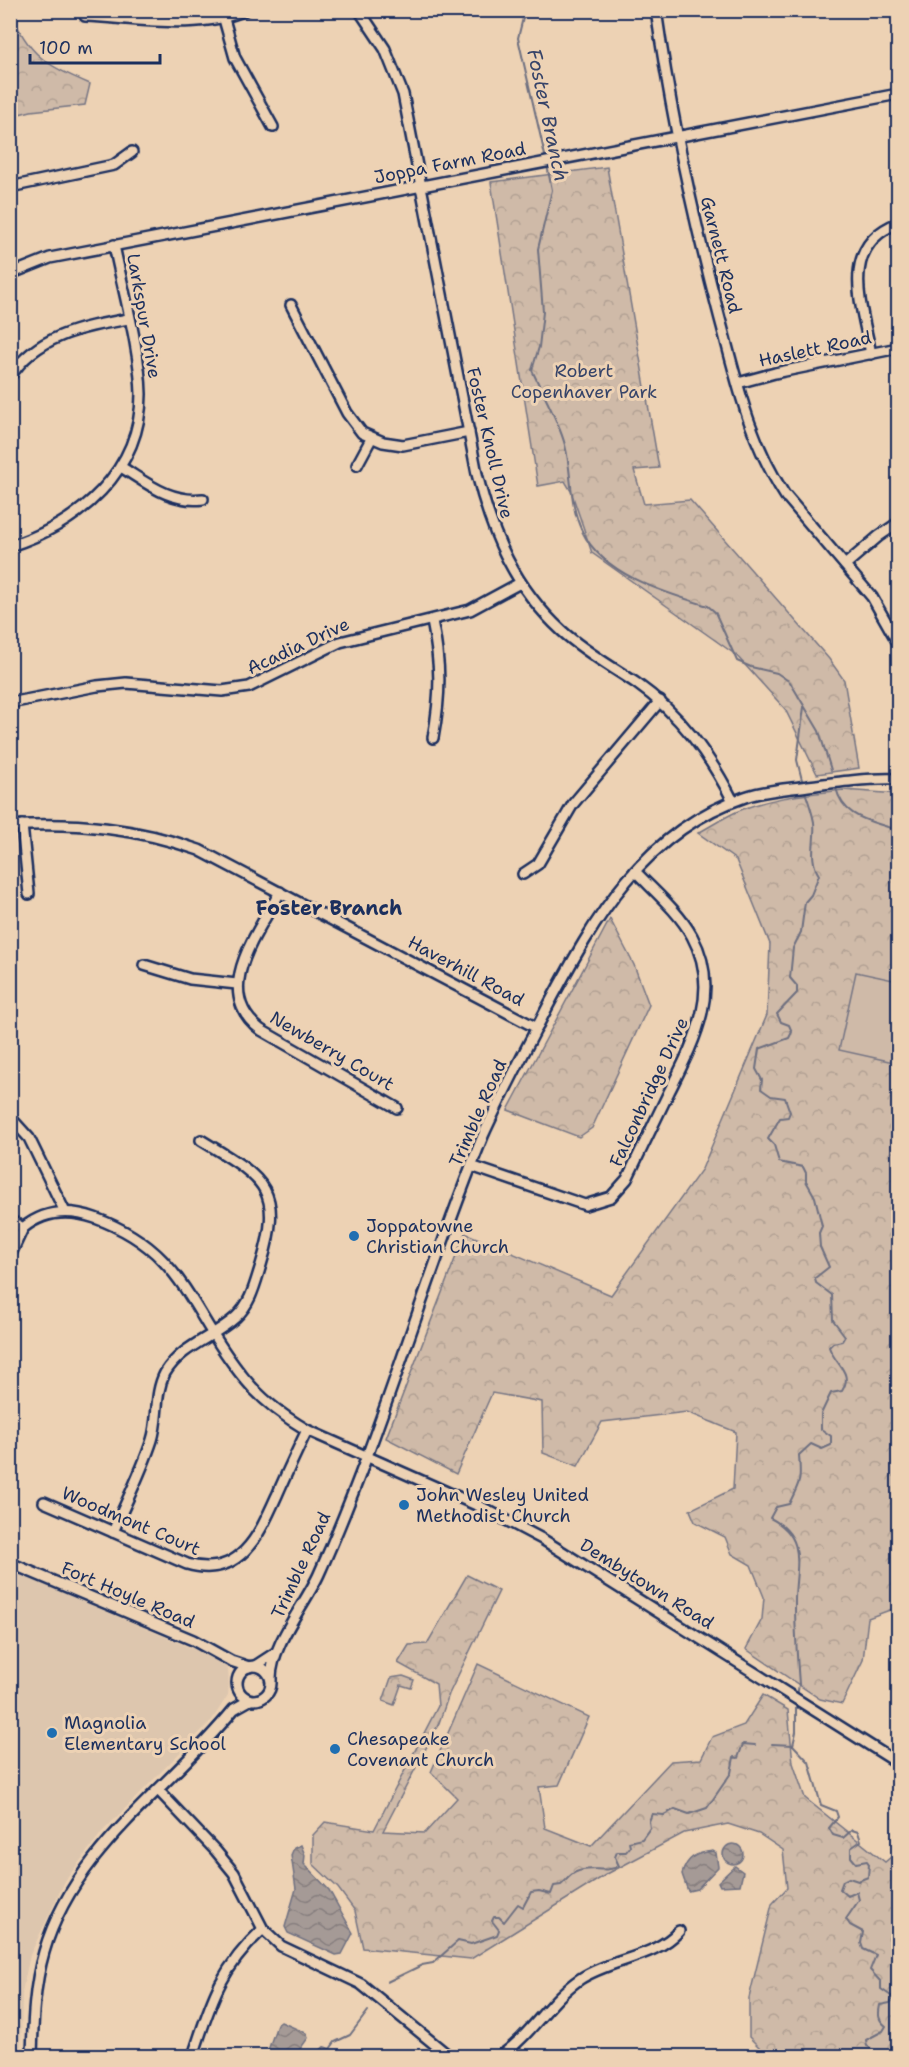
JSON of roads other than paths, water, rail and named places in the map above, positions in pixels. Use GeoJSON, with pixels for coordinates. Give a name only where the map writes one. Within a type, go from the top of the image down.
{"type":"FeatureCollection","features":[{"type":"Feature","properties":{"kind":"street"},"geometry":{"type":"LineString","coordinates":[[85,16],[195,21],[224,19],[246,10]]}},
{"type":"Feature","properties":{"kind":"street","name":"Foster Knoll Drive"},"geometry":{"type":"LineString","coordinates":[[359,10],[385,49],[399,80],[422,186],[469,432],[489,521],[500,548],[520,583],[549,618],[571,639],[660,701],[702,747],[733,801]]}},
{"type":"Feature","properties":{"kind":"street","name":"Garnett Road"},"geometry":{"type":"LineString","coordinates":[[656,10],[677,136],[693,214],[754,439],[786,497],[878,606],[898,643]]}},
{"type":"Feature","properties":{"kind":"street"},"geometry":{"type":"LineString","coordinates":[[224,19],[235,58],[273,127]]}},
{"type":"Feature","properties":{"kind":"street","name":"Joppa Farm Road"},"geometry":{"type":"LineString","coordinates":[[10,274],[50,258],[898,94]]}},
{"type":"Feature","properties":{"kind":"street"},"geometry":{"type":"LineString","coordinates":[[10,187],[114,165],[132,152]]}},
{"type":"Feature","properties":{"kind":"street"},"geometry":{"type":"LineString","coordinates":[[871,354],[858,284],[862,255],[880,232],[898,223]]}},
{"type":"Feature","properties":{"kind":"street","name":"Larkspur Drive"},"geometry":{"type":"LineString","coordinates":[[10,546],[42,534],[71,517],[95,498],[121,467],[134,438],[140,404],[140,377],[114,246]]}},
{"type":"Feature","properties":{"kind":"street"},"geometry":{"type":"LineString","coordinates":[[291,305],[353,424],[371,438],[402,445],[469,432]]}},
{"type":"Feature","properties":{"kind":"street"},"geometry":{"type":"LineString","coordinates":[[10,377],[32,353],[60,335],[128,319]]}},
{"type":"Feature","properties":{"kind":"street","name":"Haslett Road"},"geometry":{"type":"LineString","coordinates":[[738,384],[775,373],[898,348]]}},
{"type":"Feature","properties":{"kind":"street"},"geometry":{"type":"LineString","coordinates":[[357,465],[371,438]]}},
{"type":"Feature","properties":{"kind":"street"},"geometry":{"type":"LineString","coordinates":[[121,467],[165,495],[187,501],[202,499]]}},
{"type":"Feature","properties":{"kind":"street"},"geometry":{"type":"LineString","coordinates":[[845,565],[898,523]]}},
{"type":"Feature","properties":{"kind":"street","name":"Acadia Drive"},"geometry":{"type":"LineString","coordinates":[[10,704],[126,682],[222,691],[241,689],[272,678],[340,642],[470,610],[520,583]]}},
{"type":"Feature","properties":{"kind":"street"},"geometry":{"type":"LineString","coordinates":[[432,621],[440,663],[441,689],[433,738]]}},
{"type":"Feature","properties":{"kind":"street"},"geometry":{"type":"LineString","coordinates":[[523,874],[538,864],[573,804],[660,701]]}},
{"type":"Feature","properties":{"kind":"street","name":"Trimble Road"},"geometry":{"type":"LineString","coordinates":[[271,1680],[275,1653],[315,1582],[365,1455],[471,1166],[501,1096],[589,930],[611,898],[634,871],[678,834],[733,801],[764,792],[823,784],[866,779],[898,779]]}},
{"type":"Feature","properties":{"kind":"street"},"geometry":{"type":"LineString","coordinates":[[22,825],[29,894]]}},
{"type":"Feature","properties":{"kind":"street","name":"Haverhill Road"},"geometry":{"type":"LineString","coordinates":[[10,826],[94,825],[145,833],[199,850],[537,1028]]}},
{"type":"Feature","properties":{"kind":"street","name":"Falconbridge Drive"},"geometry":{"type":"LineString","coordinates":[[471,1166],[585,1205],[611,1197],[627,1179],[696,1036],[705,1001],[705,981],[693,939],[670,906],[634,871]]}},
{"type":"Feature","properties":{"kind":"street"},"geometry":{"type":"LineString","coordinates":[[144,965],[190,979],[237,984],[245,957],[280,891]]}},
{"type":"Feature","properties":{"kind":"street","name":"Newberry Court"},"geometry":{"type":"LineString","coordinates":[[237,984],[243,1011],[254,1024],[397,1108]]}},
{"type":"Feature","properties":{"kind":"street"},"geometry":{"type":"LineString","coordinates":[[10,1117],[29,1138],[65,1212],[42,1216],[23,1228],[10,1256]]}},
{"type":"Feature","properties":{"kind":"street"},"geometry":{"type":"LineString","coordinates":[[113,1532],[152,1440],[157,1397],[164,1376],[182,1352],[234,1319],[251,1297],[272,1223],[270,1202],[259,1180],[248,1169],[201,1140]]}},
{"type":"Feature","properties":{"kind":"street","name":"Dembytown Road"},"geometry":{"type":"LineString","coordinates":[[65,1212],[82,1214],[110,1224],[150,1247],[183,1282],[213,1332],[251,1386],[279,1411],[307,1430],[483,1508],[542,1539],[898,1763]]}},
{"type":"Feature","properties":{"kind":"street"},"geometry":{"type":"LineString","coordinates":[[10,1220],[23,1228]]}},
{"type":"Feature","properties":{"kind":"street","name":"Woodmont Court"},"geometry":{"type":"LineString","coordinates":[[44,1502],[195,1567],[218,1566],[231,1561],[245,1551],[259,1534],[307,1430]]}},
{"type":"Feature","properties":{"kind":"street","name":"Fort Hoyle Road"},"geometry":{"type":"LineString","coordinates":[[10,1563],[193,1640],[231,1661],[252,1666]]}},
{"type":"Feature","properties":{"kind":"street","name":"Trimble Road"},"geometry":{"type":"LineString","coordinates":[[252,1666],[275,1653]]}},
{"type":"Feature","properties":{"kind":"street"},"geometry":{"type":"LineString","coordinates":[[231,1661],[238,1689],[234,1710]]}},
{"type":"Feature","properties":{"kind":"street"},"geometry":{"type":"LineString","coordinates":[[32,2056],[33,2013],[39,1972],[60,1910],[97,1852],[234,1710],[250,1700],[266,1696],[271,1680],[265,1670],[252,1666],[237,1678]]}},
{"type":"Feature","properties":{"kind":"street"},"geometry":{"type":"LineString","coordinates":[[238,1689],[250,1700]]}},
{"type":"Feature","properties":{"kind":"street"},"geometry":{"type":"LineString","coordinates":[[158,1790],[234,1873],[262,1929],[280,1946],[361,1984],[449,2056]]}},
{"type":"Feature","properties":{"kind":"street"},"geometry":{"type":"LineString","coordinates":[[194,2056],[222,1976],[232,1961],[262,1929]]}},
{"type":"Feature","properties":{"kind":"street"},"geometry":{"type":"LineString","coordinates":[[500,2056],[511,2049],[566,1990],[580,1979],[601,1968],[669,1943],[679,1931]]}},
{"type":"Feature","properties":{"kind":"water"},"geometry":{"type":"Polygon","coordinates":[[[733,1844],[740,1847],[743,1854],[740,1861],[733,1864],[726,1861],[723,1854],[726,1847],[733,1844]]]}},
{"type":"Feature","properties":{"kind":"water"},"geometry":{"type":"Polygon","coordinates":[[[301,1845],[305,1855],[304,1864],[329,1890],[353,1933],[342,1954],[336,1955],[288,1933],[285,1927],[296,1889],[291,1855],[294,1848],[301,1845]]]}},
{"type":"Feature","properties":{"kind":"water"},"geometry":{"type":"Polygon","coordinates":[[[713,1851],[716,1853],[718,1867],[697,1889],[688,1891],[682,1874],[687,1864],[697,1855],[713,1851]]]}},
{"type":"Feature","properties":{"kind":"water"},"geometry":{"type":"Polygon","coordinates":[[[735,1866],[743,1872],[740,1885],[720,1886],[718,1882],[735,1866]]]}},
{"type":"Feature","properties":{"kind":"water"},"geometry":{"type":"Polygon","coordinates":[[[281,2022],[306,2033],[308,2038],[295,2056],[266,2056],[277,2025],[281,2022]]]}},
{"type":"Feature","properties":{"kind":"waterway","name":"Foster Branch"},"geometry":{"type":"LineString","coordinates":[[525,10],[518,38],[546,160]]}},
{"type":"Feature","properties":{"kind":"waterway","name":"Foster Branch"},"geometry":{"type":"LineString","coordinates":[[547,165],[552,190],[538,249],[543,312],[539,347],[532,370],[562,435],[575,510],[582,531],[604,559],[620,571],[655,588],[708,606],[715,612],[737,661],[777,673],[790,682],[819,731],[831,770]]}},
{"type":"Feature","properties":{"kind":"waterway"},"geometry":{"type":"LineString","coordinates":[[803,784],[797,760],[804,707]]}},
{"type":"Feature","properties":{"kind":"waterway","name":"Foster Branch"},"geometry":{"type":"LineString","coordinates":[[836,788],[845,807],[852,813],[898,831]]}},
{"type":"Feature","properties":{"kind":"waterway"},"geometry":{"type":"LineString","coordinates":[[797,1697],[799,1684],[795,1604],[797,1556],[791,1535],[783,1526],[770,1518],[776,1507],[789,1504],[796,1490],[800,1476],[799,1455],[811,1444],[822,1449],[831,1445],[831,1436],[821,1429],[821,1414],[831,1393],[842,1391],[846,1379],[845,1373],[829,1347],[833,1343],[842,1341],[845,1336],[833,1320],[832,1295],[816,1283],[815,1278],[829,1267],[820,1247],[819,1233],[822,1226],[815,1197],[806,1181],[803,1167],[779,1162],[774,1145],[768,1139],[780,1118],[788,1117],[790,1112],[785,1098],[771,1096],[761,1089],[762,1080],[756,1069],[759,1049],[789,1038],[792,1032],[789,1025],[781,1022],[777,1014],[797,993],[797,986],[790,978],[793,948],[801,932],[805,902],[811,895],[819,875],[813,856],[814,822],[804,789]]}},
{"type":"Feature","properties":{"kind":"waterway"},"geometry":{"type":"LineString","coordinates":[[796,1702],[796,1732],[793,1745],[809,1762],[821,1805],[836,1811],[838,1817],[829,1828],[833,1835],[843,1838],[852,1830],[858,1832],[861,1841],[851,1848],[851,1857],[856,1863],[867,1861],[869,1864],[868,1877],[858,1881],[849,1878],[843,1881],[840,1889],[848,1896],[857,1892],[859,1900],[846,1919],[850,1925],[863,1932],[861,1943],[863,1949],[876,1955],[870,1970],[881,1982],[881,1989],[894,1998],[890,2003],[880,2005],[879,2017],[886,2026],[883,2031],[866,2040],[867,2046],[884,2056]]}},
{"type":"Feature","properties":{"kind":"waterway"},"geometry":{"type":"LineString","coordinates":[[387,1982],[422,1965],[433,1963],[458,1941],[471,1944],[497,1935],[499,1930],[492,1921],[494,1917],[499,1917],[504,1922],[518,1904],[523,1907],[531,1892],[551,1894],[554,1886],[561,1885],[576,1872],[619,1866],[615,1857],[617,1852],[626,1852],[630,1847],[629,1842],[642,1839],[650,1828],[649,1821],[652,1814],[664,1815],[675,1809],[689,1814],[707,1808],[731,1773],[734,1757],[738,1758],[743,1744],[755,1745]]}},
{"type":"Feature","properties":{"kind":"waterway"},"geometry":{"type":"LineString","coordinates":[[772,1744],[793,1745]]}},
{"type":"Feature","properties":{"kind":"waterway"},"geometry":{"type":"LineString","coordinates":[[315,2056],[324,2047],[330,2049],[335,2042],[350,2035],[368,2011]]}},
{"type":"Feature","properties":{"kind":"place","name":"Joppatowne Christian Church"},"geometry":{"type":"Point","coordinates":[354,1236]}},
{"type":"Feature","properties":{"kind":"place","name":"John Wesley United Methodist Church"},"geometry":{"type":"Point","coordinates":[404,1505]}},
{"type":"Feature","properties":{"kind":"place","name":"Magnolia Elementary School"},"geometry":{"type":"Point","coordinates":[52,1733]}},
{"type":"Feature","properties":{"kind":"place","name":"Chesapeake Covenant Church"},"geometry":{"type":"Point","coordinates":[335,1749]}},
{"type":"Feature","properties":{"kind":"district","name":"Foster Branch"},"geometry":{"type":"Point","coordinates":[329,908]}},
{"type":"Feature","properties":{"kind":"park label","name":"Robert Copenhaver Park"},"geometry":{"type":"Point","coordinates":[584,382]}}]}
